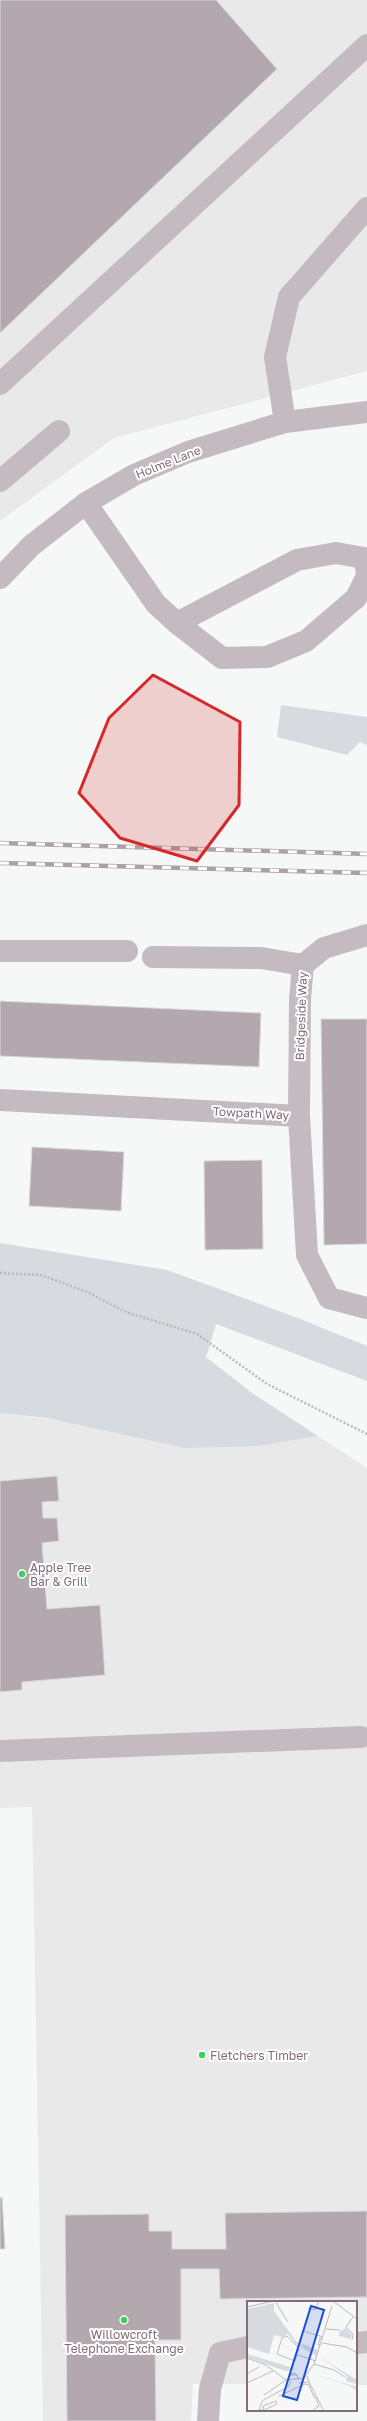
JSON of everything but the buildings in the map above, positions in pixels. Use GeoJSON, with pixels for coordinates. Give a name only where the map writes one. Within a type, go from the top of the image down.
{"type":"FeatureCollection","features":[{"type":"Feature","properties":{"kind":"street"},"geometry":{"type":"LineString","coordinates":[[0,384],[367,45]]}},
{"type":"Feature","properties":{"kind":"street"},"geometry":{"type":"LineString","coordinates":[[285,422],[275,357],[289,297],[367,208]]}},
{"type":"Feature","properties":{"kind":"street","name":"Holme Lane"},"geometry":{"type":"LineString","coordinates":[[0,578],[32,545],[86,503],[134,475],[188,452],[285,422],[367,412]]}},
{"type":"Feature","properties":{"kind":"street"},"geometry":{"type":"LineString","coordinates":[[0,481],[59,431]]}},
{"type":"Feature","properties":{"kind":"street"},"geometry":{"type":"LineString","coordinates":[[86,503],[156,604],[177,623],[222,658],[267,657],[306,641],[356,598],[367,576]]}},
{"type":"Feature","properties":{"kind":"street"},"geometry":{"type":"LineString","coordinates":[[177,623],[297,560],[336,553],[364,558],[367,573]]}},
{"type":"Feature","properties":{"kind":"street","name":"Bridgeside Way"},"geometry":{"type":"LineString","coordinates":[[299,1116],[300,999],[303,965],[324,948],[367,935]]}},
{"type":"Feature","properties":{"kind":"street"},"geometry":{"type":"LineString","coordinates":[[0,951],[127,951]]}},
{"type":"Feature","properties":{"kind":"street"},"geometry":{"type":"LineString","coordinates":[[153,957],[261,958],[303,965]]}},
{"type":"Feature","properties":{"kind":"street","name":"Towpath Way"},"geometry":{"type":"LineString","coordinates":[[0,1106],[299,1116],[307,1255],[329,1298],[367,1308]]}},
{"type":"Feature","properties":{"kind":"street"},"geometry":{"type":"LineString","coordinates":[[0,1751],[361,1737]]}},
{"type":"Feature","properties":{"kind":"street"},"geometry":{"type":"LineString","coordinates":[[208,2421],[210,2389],[220,2353],[247,2347]]}},
{"type":"Feature","properties":{"kind":"path"},"geometry":{"type":"LineString","coordinates":[[0,1272],[41,1275],[87,1292],[126,1312],[197,1334],[267,1384],[367,1434]]}},
{"type":"Feature","properties":{"kind":"highlighted area"},"geometry":{"type":"Polygon","coordinates":[[[153,675],[240,722],[239,805],[197,861],[120,838],[79,793],[109,718],[153,675]]]}},
{"type":"Feature","properties":{"kind":"shaded area"},"geometry":{"type":"Polygon","coordinates":[[[0,0],[367,0],[367,371],[114,438],[0,521],[0,0]]]}},
{"type":"Feature","properties":{"kind":"shaded area"},"geometry":{"type":"Polygon","coordinates":[[[281,705],[367,717],[367,745],[360,742],[347,755],[277,737],[281,705]]]}},
{"type":"Feature","properties":{"kind":"shaded area"},"geometry":{"type":"Polygon","coordinates":[[[0,1243],[167,1270],[298,1318],[367,1346],[367,1381],[216,1324],[206,1357],[252,1393],[318,1436],[260,1446],[185,1448],[47,1418],[0,1413],[0,1243]]]}},
{"type":"Feature","properties":{"kind":"shaded area","name":"Fletchers Timber"},"geometry":{"type":"Polygon","coordinates":[[[0,1413],[260,1446],[318,1436],[367,1468],[367,2385],[357,2385],[357,2301],[247,2301],[247,2384],[193,2384],[191,2421],[43,2421],[32,1807],[0,1808],[0,1413]]]}},
{"type":"Feature","properties":{"kind":"railway"},"geometry":{"type":"LineString","coordinates":[[0,843],[367,854]]}},
{"type":"Feature","properties":{"kind":"railway"},"geometry":{"type":"LineString","coordinates":[[0,863],[367,873]]}},
{"type":"Feature","properties":{"kind":"place","name":"Apple Tree Bar & Grill"},"geometry":{"type":"Point","coordinates":[22,1574]}},
{"type":"Feature","properties":{"kind":"place","name":"Fletchers Timber"},"geometry":{"type":"Point","coordinates":[202,2055]}},
{"type":"Feature","properties":{"kind":"place","name":"Willowcroft Telephone Exchange"},"geometry":{"type":"Point","coordinates":[124,2320]}}]}
